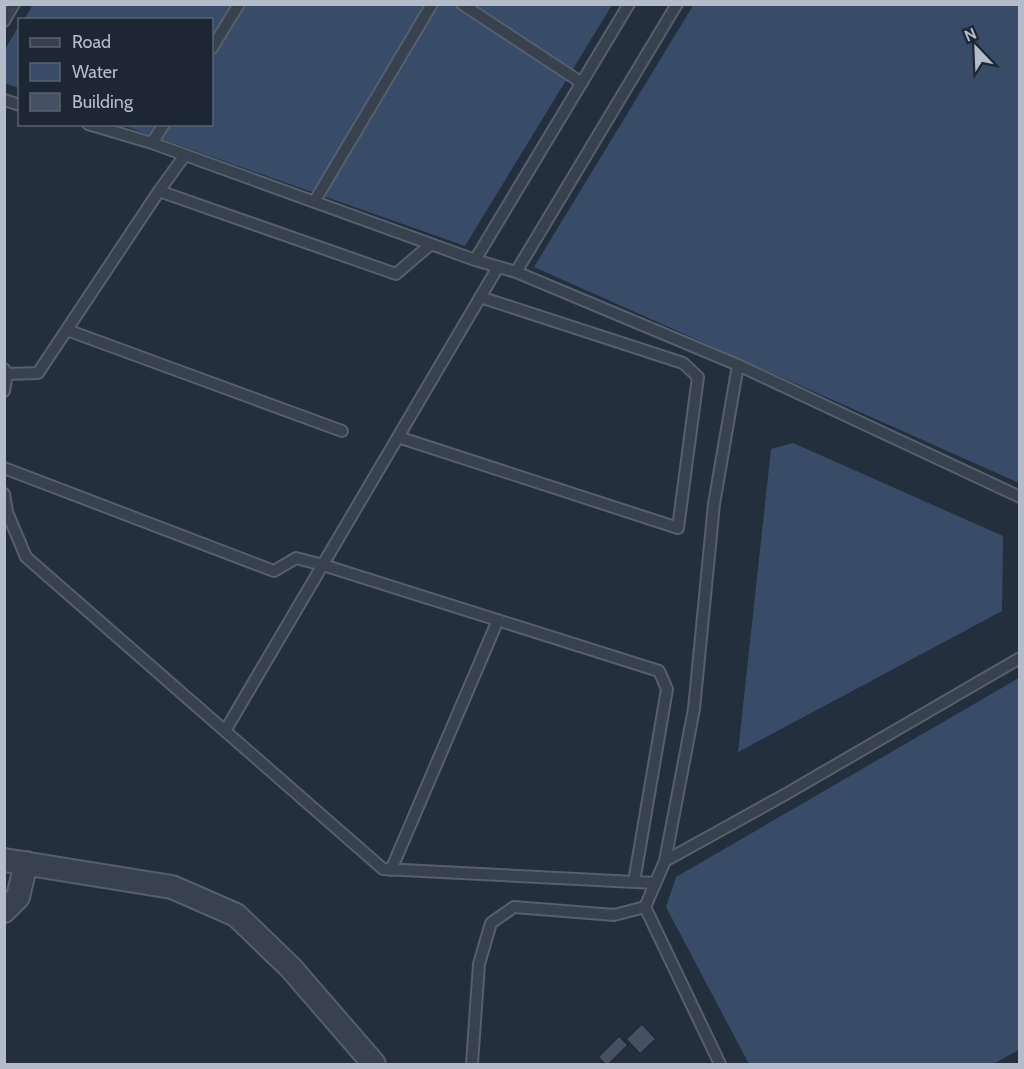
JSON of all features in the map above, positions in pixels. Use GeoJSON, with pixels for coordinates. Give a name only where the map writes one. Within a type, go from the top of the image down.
{"type":"FeatureCollection","features":[{"type":"Feature","properties":{"kind":"street"},"geometry":{"type":"LineString","coordinates":[[4,911],[18,897],[15,862],[172,887],[236,915],[291,968],[374,1065]]}},
{"type":"Feature","properties":{"kind":"lane"},"geometry":{"type":"LineString","coordinates":[[4,21],[14,4]]}},
{"type":"Feature","properties":{"kind":"lane"},"geometry":{"type":"LineString","coordinates":[[213,46],[239,4]]}},
{"type":"Feature","properties":{"kind":"lane"},"geometry":{"type":"LineString","coordinates":[[314,202],[432,4]]}},
{"type":"Feature","properties":{"kind":"lane"},"geometry":{"type":"LineString","coordinates":[[462,4],[582,83]]}},
{"type":"Feature","properties":{"kind":"lane"},"geometry":{"type":"LineString","coordinates":[[475,260],[629,4]]}},
{"type":"Feature","properties":{"kind":"lane"},"geometry":{"type":"LineString","coordinates":[[516,272],[677,4]]}},
{"type":"Feature","properties":{"kind":"lane"},"geometry":{"type":"LineString","coordinates":[[95,126],[152,143],[475,260],[516,272],[738,364],[1020,496]]}},
{"type":"Feature","properties":{"kind":"lane"},"geometry":{"type":"LineString","coordinates":[[152,143],[163,126]]}},
{"type":"Feature","properties":{"kind":"lane"},"geometry":{"type":"LineString","coordinates":[[4,391],[6,372],[38,373],[185,155]]}},
{"type":"Feature","properties":{"kind":"lane"},"geometry":{"type":"LineString","coordinates":[[159,191],[396,274],[431,244]]}},
{"type":"Feature","properties":{"kind":"lane"},"geometry":{"type":"LineString","coordinates":[[225,731],[498,267]]}},
{"type":"Feature","properties":{"kind":"lane"},"geometry":{"type":"LineString","coordinates":[[398,437],[678,528],[698,377],[683,363],[480,297]]}},
{"type":"Feature","properties":{"kind":"lane"},"geometry":{"type":"LineString","coordinates":[[67,330],[342,431]]}},
{"type":"Feature","properties":{"kind":"lane"},"geometry":{"type":"LineString","coordinates":[[720,1065],[645,907],[665,861],[694,709],[714,504],[738,364]]}},
{"type":"Feature","properties":{"kind":"lane"},"geometry":{"type":"LineString","coordinates":[[4,468],[274,571],[296,558],[323,565],[659,671],[667,689],[634,882]]}},
{"type":"Feature","properties":{"kind":"lane"},"geometry":{"type":"LineString","coordinates":[[4,494],[7,512],[26,557],[383,869],[655,883]]}},
{"type":"Feature","properties":{"kind":"lane"},"geometry":{"type":"LineString","coordinates":[[391,870],[498,620]]}},
{"type":"Feature","properties":{"kind":"lane"},"geometry":{"type":"LineString","coordinates":[[665,861],[786,794],[1020,658]]}},
{"type":"Feature","properties":{"kind":"lane"},"geometry":{"type":"LineString","coordinates":[[472,1065],[479,964],[491,923],[514,907],[614,915],[645,907]]}},
{"type":"Feature","properties":{"kind":"water"},"geometry":{"type":"Polygon","coordinates":[[[33,4],[612,5],[465,246],[125,126],[213,126],[213,18],[25,18],[33,4]]]}},
{"type":"Feature","properties":{"kind":"water"},"geometry":{"type":"Polygon","coordinates":[[[694,4],[1019,5],[1019,483],[534,267],[694,4]]]}},
{"type":"Feature","properties":{"kind":"water"},"geometry":{"type":"Polygon","coordinates":[[[18,28],[18,88],[4,83],[5,49],[18,28]]]}},
{"type":"Feature","properties":{"kind":"water"},"geometry":{"type":"Polygon","coordinates":[[[793,443],[1003,536],[1002,611],[738,752],[771,449],[793,443]]]}},
{"type":"Feature","properties":{"kind":"water"},"geometry":{"type":"Polygon","coordinates":[[[1019,678],[1019,1050],[993,1064],[749,1064],[666,907],[676,877],[1019,678]]]}},
{"type":"Feature","properties":{"kind":"building"},"geometry":{"type":"Polygon","coordinates":[[[642,1024],[656,1039],[640,1054],[626,1039],[642,1024]]]}},
{"type":"Feature","properties":{"kind":"building"},"geometry":{"type":"Polygon","coordinates":[[[619,1036],[628,1045],[609,1064],[605,1064],[598,1057],[619,1036]]]}}]}
